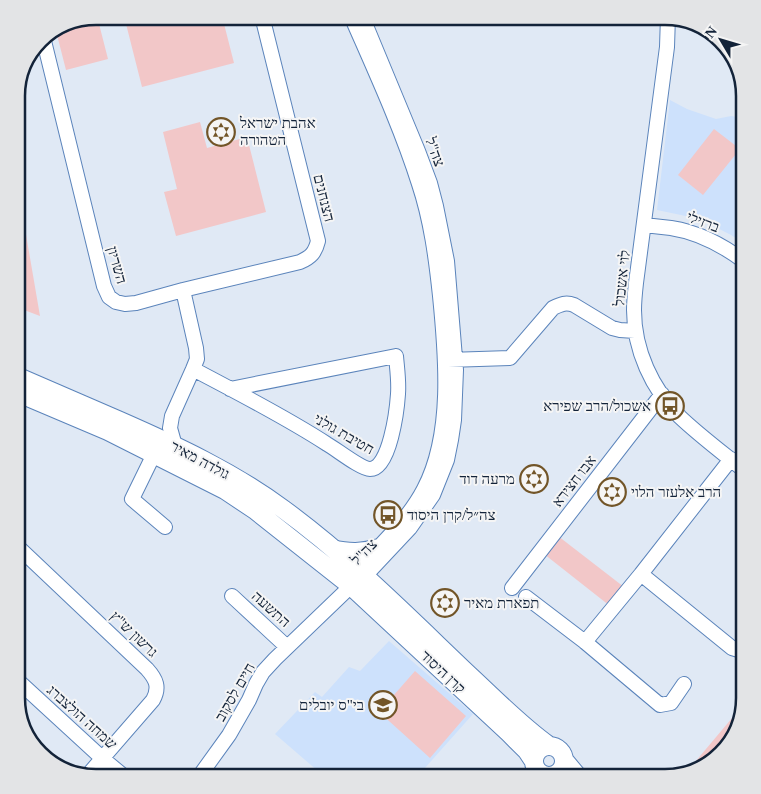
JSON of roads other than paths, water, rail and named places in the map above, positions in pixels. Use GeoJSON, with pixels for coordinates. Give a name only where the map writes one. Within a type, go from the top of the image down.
{"type":"FeatureCollection","features":[{"type":"Feature","properties":{"kind":"main road","name":"גולדה מאיר"},"geometry":{"type":"LineString","coordinates":[[25,380],[198,457],[239,481],[282,508],[330,547],[357,578]]}},
{"type":"Feature","properties":{"kind":"main road","name":"גולדה מאיר"},"geometry":{"type":"LineString","coordinates":[[25,396],[108,431],[225,490],[357,578]]}},
{"type":"Feature","properties":{"kind":"main road","name":"קרן היסוד"},"geometry":{"type":"LineString","coordinates":[[357,578],[548,746]]}},
{"type":"Feature","properties":{"kind":"main road","name":"קרן היסוד"},"geometry":{"type":"LineString","coordinates":[[357,578],[519,743],[538,769]]}},
{"type":"Feature","properties":{"kind":"main road"},"geometry":{"type":"LineString","coordinates":[[540,769],[536,753],[538,750],[548,746],[559,749],[564,760],[572,769]]}},
{"type":"Feature","properties":{"kind":"main road"},"geometry":{"type":"LineString","coordinates":[[562,769],[564,760]]}},
{"type":"Feature","properties":{"kind":"street","name":"הצנחנים"},"geometry":{"type":"LineString","coordinates":[[183,290],[300,262],[312,255],[316,250],[318,241],[264,25]]}},
{"type":"Feature","properties":{"kind":"street","name":"צה\"ל"},"geometry":{"type":"LineString","coordinates":[[355,25],[409,155],[422,193],[436,262],[450,360],[446,370],[443,419],[437,457],[424,490],[357,578]]}},
{"type":"Feature","properties":{"kind":"street","name":"צה\"ל"},"geometry":{"type":"LineString","coordinates":[[357,578],[410,528],[433,495],[447,460],[454,420],[446,261],[436,206],[418,151],[366,25]]}},
{"type":"Feature","properties":{"kind":"street","name":"לוי אשכול"},"geometry":{"type":"LineString","coordinates":[[668,25],[667,47],[636,283],[634,311],[636,331],[639,349],[646,368],[662,394],[678,415],[736,463]]}},
{"type":"Feature","properties":{"kind":"street","name":"לוי אשכול"},"geometry":{"type":"LineString","coordinates":[[667,47],[676,26]]}},
{"type":"Feature","properties":{"kind":"street","name":"השריון"},"geometry":{"type":"LineString","coordinates":[[45,47],[102,278],[109,297],[116,302],[125,304],[136,303],[183,290]]}},
{"type":"Feature","properties":{"kind":"street","name":"ברזילי"},"geometry":{"type":"LineString","coordinates":[[644,225],[673,228],[700,235],[736,255]]}},
{"type":"Feature","properties":{"kind":"street"},"geometry":{"type":"LineString","coordinates":[[174,446],[170,428],[172,416],[197,359],[183,290]]}},
{"type":"Feature","properties":{"kind":"street"},"geometry":{"type":"LineString","coordinates":[[450,360],[510,358],[553,308],[561,304],[574,304],[612,328],[636,331]]}},
{"type":"Feature","properties":{"kind":"street","name":"חטיבת גולני"},"geometry":{"type":"LineString","coordinates":[[194,369],[326,443],[362,467],[369,469],[376,467],[381,462],[389,444],[396,416],[398,392],[396,356],[230,389]]}},
{"type":"Feature","properties":{"kind":"street","name":"אבו חצירא"},"geometry":{"type":"LineString","coordinates":[[512,588],[662,394]]}},
{"type":"Feature","properties":{"kind":"street"},"geometry":{"type":"LineString","coordinates":[[142,431],[158,426],[172,416]]}},
{"type":"Feature","properties":{"kind":"street"},"geometry":{"type":"LineString","coordinates":[[154,454],[132,499],[165,528]]}},
{"type":"Feature","properties":{"kind":"street"},"geometry":{"type":"LineString","coordinates":[[585,642],[731,459]]}},
{"type":"Feature","properties":{"kind":"street"},"geometry":{"type":"LineString","coordinates":[[330,547],[356,551],[380,546]]}},
{"type":"Feature","properties":{"kind":"street","name":"גרשון ש\"ץ"},"geometry":{"type":"LineString","coordinates":[[25,554],[147,669],[157,687],[157,694],[154,700],[94,769]]}},
{"type":"Feature","properties":{"kind":"street"},"geometry":{"type":"LineString","coordinates":[[641,574],[732,648],[736,649]]}},
{"type":"Feature","properties":{"kind":"street","name":"חיים לסקוב"},"geometry":{"type":"LineString","coordinates":[[204,769],[229,735],[264,672],[357,578]]}},
{"type":"Feature","properties":{"kind":"street","name":"התשעה"},"geometry":{"type":"LineString","coordinates":[[232,596],[287,647]]}},
{"type":"Feature","properties":{"kind":"street"},"geometry":{"type":"LineString","coordinates":[[526,598],[585,642],[660,704],[671,703],[684,684]]}},
{"type":"Feature","properties":{"kind":"street","name":"שמחה הולצברג"},"geometry":{"type":"LineString","coordinates":[[25,687],[115,769]]}},
{"type":"Feature","properties":{"kind":"place","name":"אהבת ישראל הטהורה"},"geometry":{"type":"Point","coordinates":[221,132]}},
{"type":"Feature","properties":{"kind":"place","name":"אשכול/הרב שפירא"},"geometry":{"type":"Point","coordinates":[670,406]}},
{"type":"Feature","properties":{"kind":"place","name":"מרעה דוד"},"geometry":{"type":"Point","coordinates":[534,479]}},
{"type":"Feature","properties":{"kind":"place","name":"הרב אלעזר הלוי"},"geometry":{"type":"Point","coordinates":[612,492]}},
{"type":"Feature","properties":{"kind":"place","name":"צה״ל/קרן היסוד"},"geometry":{"type":"Point","coordinates":[388,515]}},
{"type":"Feature","properties":{"kind":"place","name":"תפארת מאיר"},"geometry":{"type":"Point","coordinates":[445,603]}},
{"type":"Feature","properties":{"kind":"place","name":"בי\"ס יובלים"},"geometry":{"type":"Point","coordinates":[383,705]}}]}
